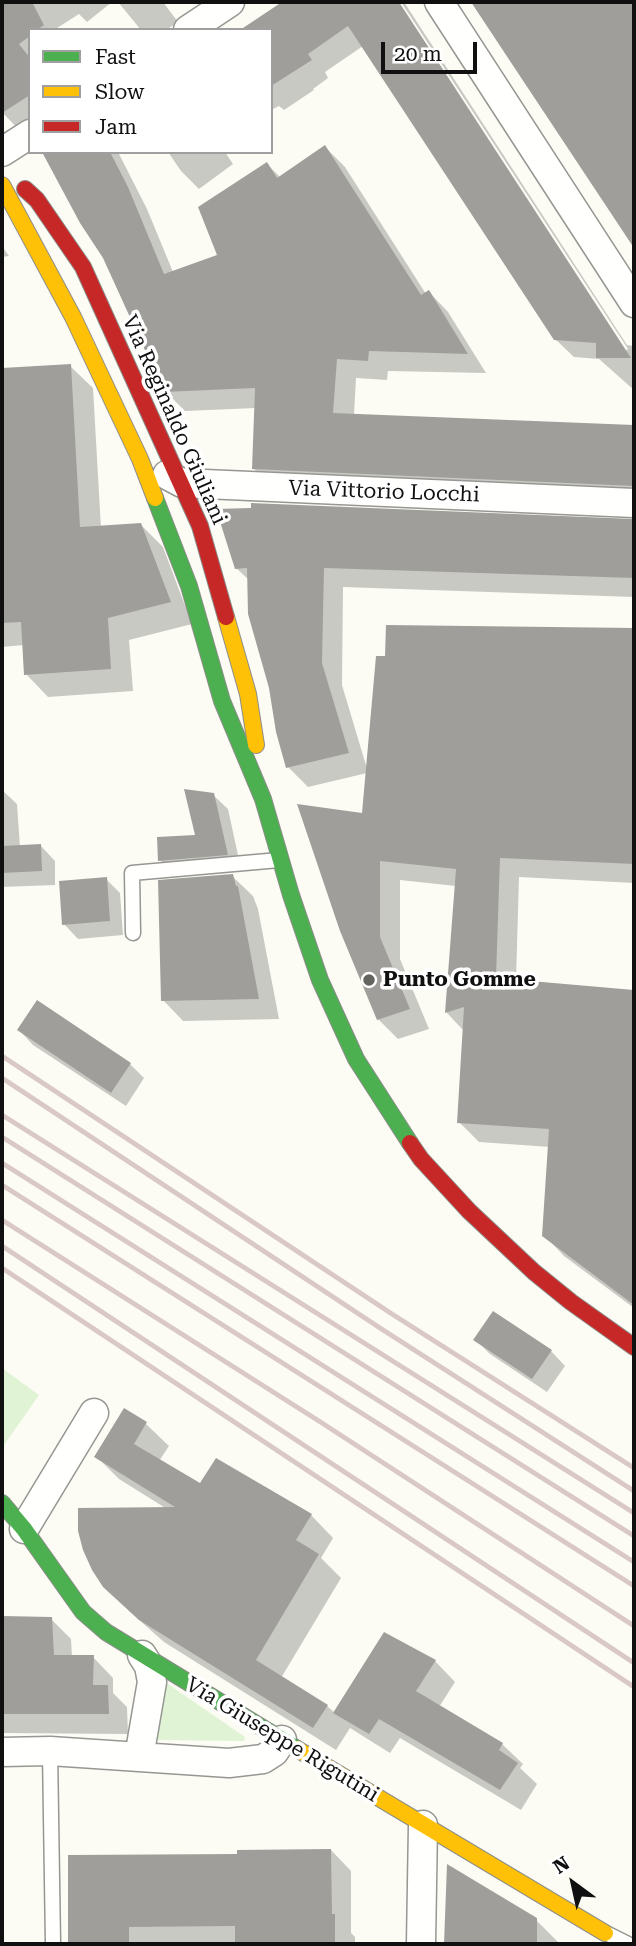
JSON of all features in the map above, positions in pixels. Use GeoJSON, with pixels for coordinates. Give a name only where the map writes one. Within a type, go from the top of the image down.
{"type":"FeatureCollection","features":[{"type":"Feature","properties":{"kind":"main road","name":"Via Reginaldo Giuliani"},"geometry":{"type":"LineString","coordinates":[[2,171],[37,200],[83,267],[200,526],[248,694],[263,799]]}},
{"type":"Feature","properties":{"kind":"main road","name":"Via Reginaldo Giuliani"},"geometry":{"type":"LineString","coordinates":[[2,185],[73,317],[140,460],[189,586],[222,701],[263,799],[316,968],[337,1020],[375,1091],[421,1159],[489,1232],[571,1302],[634,1347]]}},
{"type":"Feature","properties":{"kind":"main road","name":"Via Giuseppe Rigutini"},"geometry":{"type":"LineString","coordinates":[[2,1503],[24,1529],[83,1612],[106,1632],[423,1825],[589,1932]]}},
{"type":"Feature","properties":{"kind":"street"},"geometry":{"type":"LineString","coordinates":[[191,28],[230,2]]}},
{"type":"Feature","properties":{"kind":"street"},"geometry":{"type":"LineString","coordinates":[[439,2],[634,303]]}},
{"type":"Feature","properties":{"kind":"street"},"geometry":{"type":"LineString","coordinates":[[2,152],[28,135]]}},
{"type":"Feature","properties":{"kind":"street","name":"Via Vittorio Locchi"},"geometry":{"type":"LineString","coordinates":[[140,460],[182,483],[634,503]]}},
{"type":"Feature","properties":{"kind":"street"},"geometry":{"type":"LineString","coordinates":[[24,1529],[94,1413]]}},
{"type":"Feature","properties":{"kind":"street","name":"Via Giuseppe Rigutini"},"geometry":{"type":"LineString","coordinates":[[139,1757],[152,1682],[149,1666],[142,1655]]}},
{"type":"Feature","properties":{"kind":"street"},"geometry":{"type":"LineString","coordinates":[[2,1752],[50,1751],[204,1763],[252,1762],[274,1752],[282,1740]]}},
{"type":"Feature","properties":{"kind":"street"},"geometry":{"type":"LineString","coordinates":[[421,1944],[423,1825]]}},
{"type":"Feature","properties":{"kind":"lane"},"geometry":{"type":"LineString","coordinates":[[133,933],[132,873],[281,860]]}},
{"type":"Feature","properties":{"kind":"lane"},"geometry":{"type":"LineString","coordinates":[[50,1751],[53,1944]]}},
{"type":"Feature","properties":{"kind":"lane"},"geometry":{"type":"LineString","coordinates":[[589,1932],[628,1944]]}},
{"type":"Feature","properties":{"kind":"green space"},"geometry":{"type":"Polygon","coordinates":[[[2,1368],[39,1395],[2,1448],[2,1368]]]}},
{"type":"Feature","properties":{"kind":"green space"},"geometry":{"type":"Polygon","coordinates":[[[165,1682],[245,1737],[244,1741],[154,1740],[165,1682]]]}},
{"type":"Feature","properties":{"kind":"building"},"geometry":{"type":"Polygon","coordinates":[[[2,2],[32,2],[44,25],[40,28],[28,28],[28,37],[19,44],[28,55],[28,96],[2,113],[2,2]]]}},
{"type":"Feature","properties":{"kind":"building"},"geometry":{"type":"Polygon","coordinates":[[[282,2],[399,2],[631,358],[596,358],[596,343],[554,340],[348,26],[308,54],[312,60],[273,85],[273,28],[243,28],[282,2]]]}},
{"type":"Feature","properties":{"kind":"building"},"geometry":{"type":"Polygon","coordinates":[[[471,2],[634,2],[634,248],[510,61],[471,2]]]}},
{"type":"Feature","properties":{"kind":"building"},"geometry":{"type":"Polygon","coordinates":[[[325,145],[421,295],[429,290],[468,354],[369,351],[368,361],[337,359],[333,413],[634,425],[634,486],[252,469],[255,388],[164,392],[103,258],[80,223],[43,154],[111,154],[128,187],[164,274],[217,255],[198,207],[267,162],[277,178],[325,145]]]}},
{"type":"Feature","properties":{"kind":"building"},"geometry":{"type":"Polygon","coordinates":[[[71,364],[80,527],[141,523],[171,602],[108,618],[111,669],[24,675],[21,622],[2,623],[2,368],[71,364]]]}},
{"type":"Feature","properties":{"kind":"building"},"geometry":{"type":"Polygon","coordinates":[[[251,503],[634,519],[634,578],[324,568],[322,663],[349,753],[286,768],[276,732],[269,688],[248,614],[247,568],[235,569],[216,509],[251,508],[251,503]]]}},
{"type":"Feature","properties":{"kind":"building"},"geometry":{"type":"Polygon","coordinates":[[[386,625],[634,628],[634,864],[500,858],[496,978],[634,990],[634,1305],[542,1236],[549,1129],[457,1123],[464,1007],[445,1013],[456,869],[380,861],[380,937],[410,1009],[377,1020],[340,931],[297,804],[362,813],[376,656],[385,656],[386,625]]]}},
{"type":"Feature","properties":{"kind":"building"},"geometry":{"type":"Polygon","coordinates":[[[184,789],[214,793],[228,855],[158,861],[157,837],[195,835],[184,789]]]}},
{"type":"Feature","properties":{"kind":"building"},"geometry":{"type":"Polygon","coordinates":[[[41,844],[42,871],[2,873],[2,846],[41,844]]]}},
{"type":"Feature","properties":{"kind":"building"},"geometry":{"type":"Polygon","coordinates":[[[233,874],[238,886],[259,999],[161,1001],[158,880],[233,874]]]}},
{"type":"Feature","properties":{"kind":"building"},"geometry":{"type":"Polygon","coordinates":[[[107,877],[110,921],[62,925],[59,881],[107,877]]]}},
{"type":"Feature","properties":{"kind":"building"},"geometry":{"type":"Polygon","coordinates":[[[37,1000],[131,1063],[111,1093],[17,1030],[37,1000]]]}},
{"type":"Feature","properties":{"kind":"building"},"geometry":{"type":"Polygon","coordinates":[[[493,1311],[552,1350],[532,1379],[473,1340],[493,1311]]]}},
{"type":"Feature","properties":{"kind":"building"},"geometry":{"type":"Polygon","coordinates":[[[124,1408],[147,1422],[134,1444],[200,1483],[216,1458],[312,1514],[296,1540],[319,1554],[256,1660],[328,1705],[313,1728],[139,1620],[103,1587],[92,1570],[78,1531],[78,1508],[175,1507],[94,1457],[124,1408]]]}},
{"type":"Feature","properties":{"kind":"building"},"geometry":{"type":"Polygon","coordinates":[[[2,1616],[52,1617],[54,1655],[94,1655],[93,1685],[108,1685],[109,1714],[4,1714],[2,1616]]]}},
{"type":"Feature","properties":{"kind":"building"},"geometry":{"type":"Polygon","coordinates":[[[384,1632],[436,1660],[416,1691],[503,1743],[499,1750],[518,1763],[500,1790],[379,1719],[369,1734],[333,1713],[384,1632]]]}},
{"type":"Feature","properties":{"kind":"building"},"geometry":{"type":"Polygon","coordinates":[[[331,1849],[335,1944],[235,1944],[235,1926],[129,1927],[129,1944],[68,1944],[68,1855],[237,1854],[237,1850],[331,1849]]]}},
{"type":"Feature","properties":{"kind":"building"},"geometry":{"type":"Polygon","coordinates":[[[447,1864],[537,1918],[537,1944],[444,1944],[447,1864]]]}},
{"type":"Feature","properties":{"kind":"railway"},"geometry":{"type":"LineString","coordinates":[[2,1056],[392,1314],[634,1468]]}},
{"type":"Feature","properties":{"kind":"railway"},"geometry":{"type":"LineString","coordinates":[[2,1078],[380,1328],[634,1491]]}},
{"type":"Feature","properties":{"kind":"railway"},"geometry":{"type":"LineString","coordinates":[[2,1115],[634,1513]]}},
{"type":"Feature","properties":{"kind":"railway"},"geometry":{"type":"LineString","coordinates":[[2,1137],[634,1536]]}},
{"type":"Feature","properties":{"kind":"railway"},"geometry":{"type":"LineString","coordinates":[[2,1163],[634,1562]]}},
{"type":"Feature","properties":{"kind":"railway"},"geometry":{"type":"LineString","coordinates":[[2,1185],[634,1586]]}},
{"type":"Feature","properties":{"kind":"railway"},"geometry":{"type":"LineString","coordinates":[[2,1220],[322,1423],[634,1626]]}},
{"type":"Feature","properties":{"kind":"railway"},"geometry":{"type":"LineString","coordinates":[[2,1246],[634,1663]]}},
{"type":"Feature","properties":{"kind":"railway"},"geometry":{"type":"LineString","coordinates":[[2,1268],[634,1687]]}},
{"type":"Feature","properties":{"kind":"traffic: fast"},"geometry":{"type":"LineString","coordinates":[[155,498],[189,586],[222,701],[263,799],[291,895],[320,980],[356,1059],[410,1143]]}},
{"type":"Feature","properties":{"kind":"traffic: fast"},"geometry":{"type":"LineString","coordinates":[[2,1503],[24,1529],[83,1612],[106,1632],[297,1749]]}},
{"type":"Feature","properties":{"kind":"traffic: slow"},"geometry":{"type":"LineString","coordinates":[[2,185],[73,317],[140,459],[155,498]]}},
{"type":"Feature","properties":{"kind":"traffic: slow"},"geometry":{"type":"LineString","coordinates":[[226,617],[248,694],[256,745]]}},
{"type":"Feature","properties":{"kind":"traffic: slow"},"geometry":{"type":"LineString","coordinates":[[297,1749],[605,1933]]}},
{"type":"Feature","properties":{"kind":"traffic: jam"},"geometry":{"type":"LineString","coordinates":[[25,189],[37,200],[83,267],[200,526],[226,617]]}},
{"type":"Feature","properties":{"kind":"traffic: jam"},"geometry":{"type":"LineString","coordinates":[[410,1143],[421,1159],[469,1211],[534,1272],[634,1347]]}},
{"type":"Feature","properties":{"kind":"place","name":"Punto Gomme"},"geometry":{"type":"Point","coordinates":[369,980]}}]}
